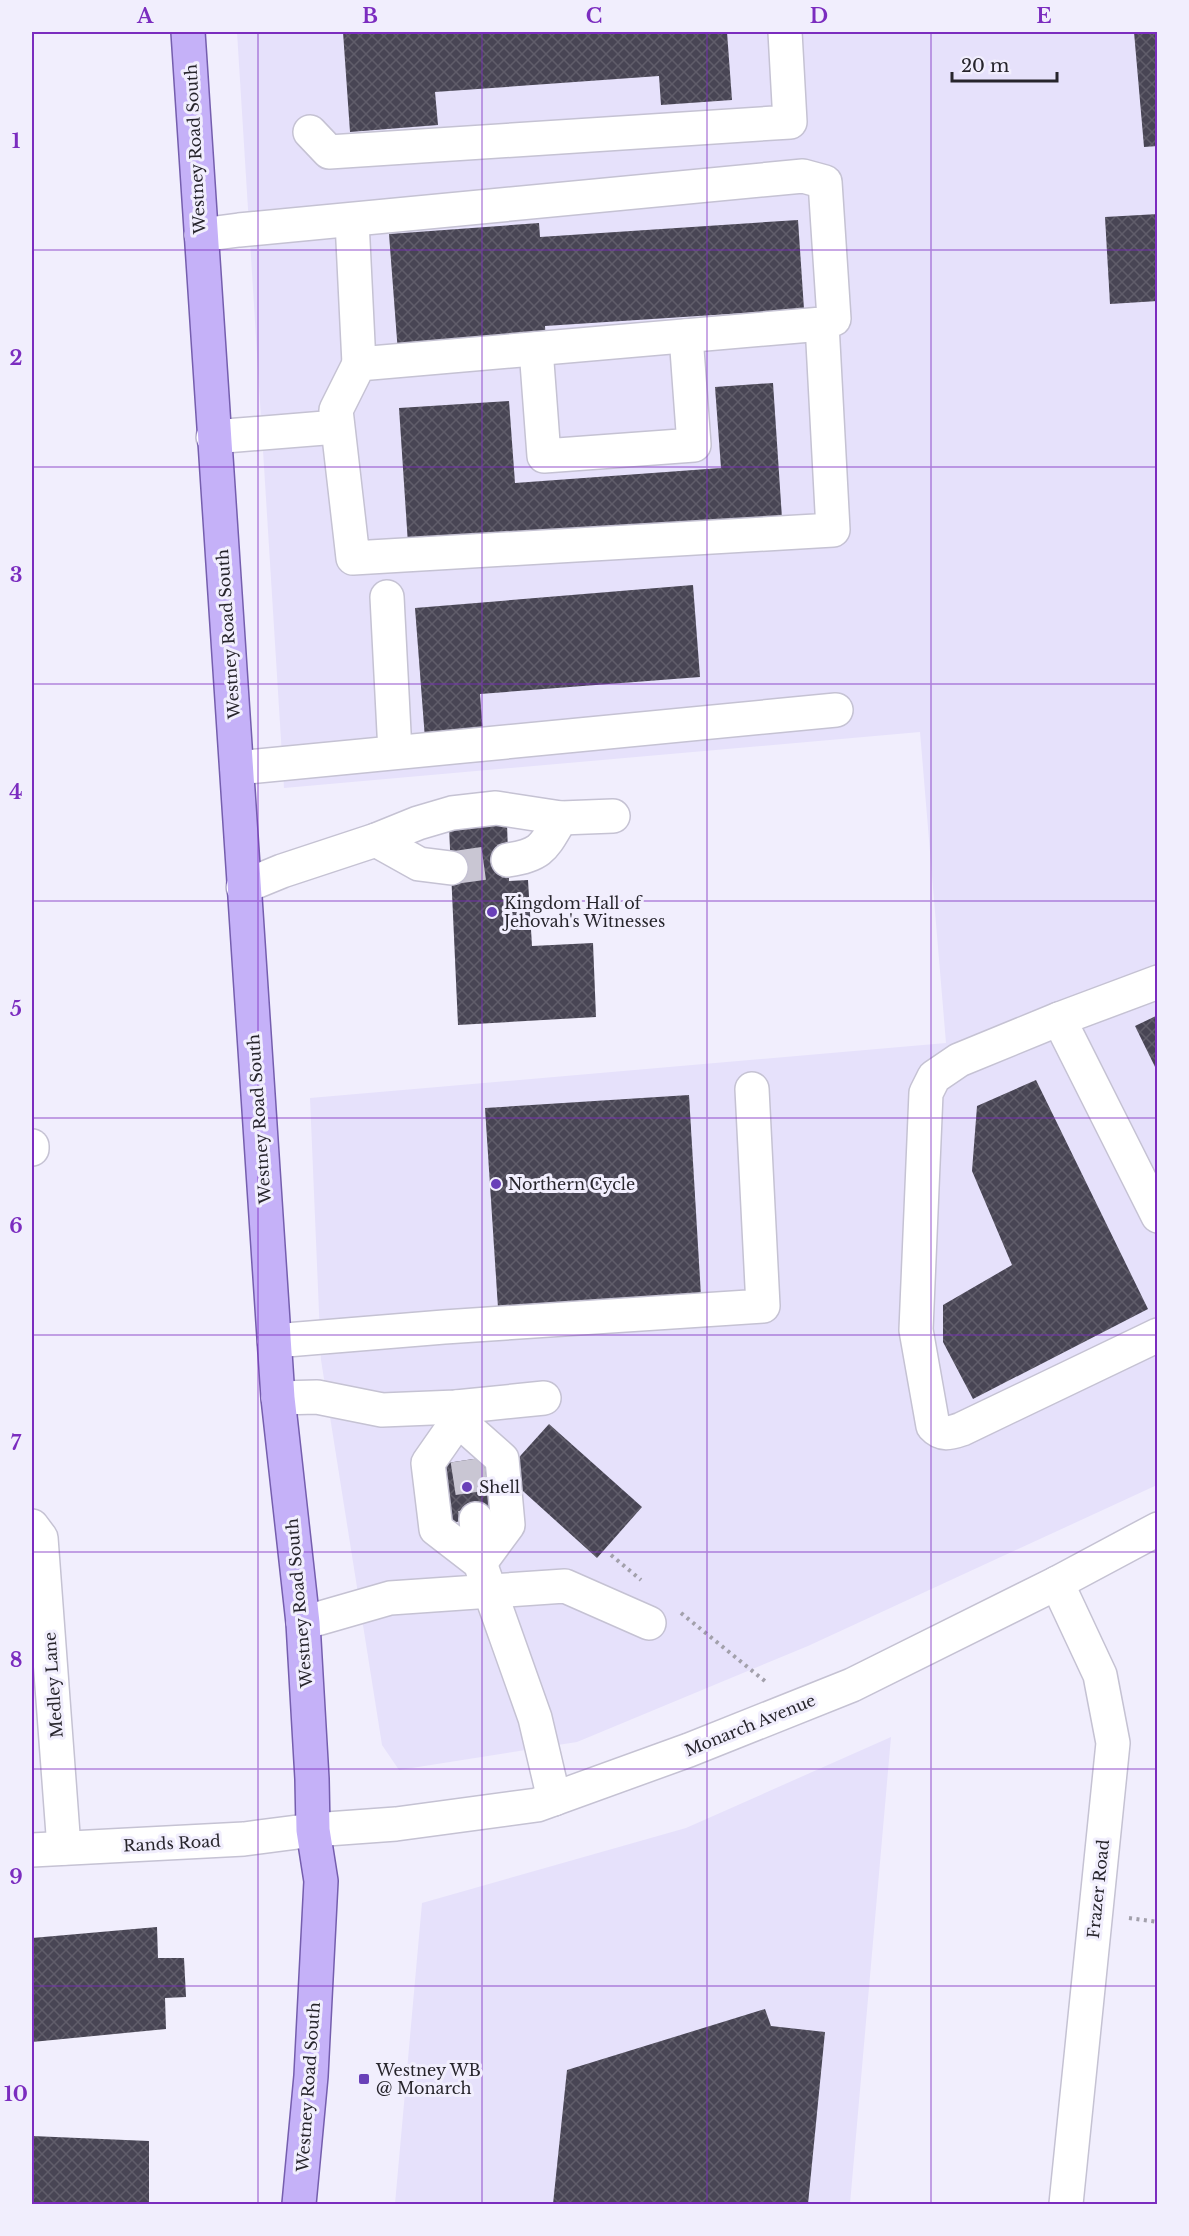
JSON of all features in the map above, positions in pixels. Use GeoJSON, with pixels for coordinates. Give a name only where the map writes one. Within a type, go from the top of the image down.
{"type":"FeatureCollection","features":[{"type":"Feature","properties":{"kind":"main road","name":"Westney Road South"},"geometry":{"type":"LineString","coordinates":[[188,32],[278,1398],[303,1623],[313,1830],[321,1881],[311,2076],[299,2205]]}},
{"type":"Feature","properties":{"kind":"street"},"geometry":{"type":"LineString","coordinates":[[310,132],[329,152],[790,122],[785,32]]}},
{"type":"Feature","properties":{"kind":"street"},"geometry":{"type":"LineString","coordinates":[[201,235],[803,176],[825,182],[834,319],[822,324],[359,364]]}},
{"type":"Feature","properties":{"kind":"street"},"geometry":{"type":"LineString","coordinates":[[352,220],[359,364],[336,410],[353,558],[833,530],[822,324]]}},
{"type":"Feature","properties":{"kind":"street"},"geometry":{"type":"LineString","coordinates":[[536,349],[544,456],[694,446],[686,336]]}},
{"type":"Feature","properties":{"kind":"street"},"geometry":{"type":"LineString","coordinates":[[213,437],[337,427]]}},
{"type":"Feature","properties":{"kind":"street"},"geometry":{"type":"LineString","coordinates":[[387,597],[395,752]]}},
{"type":"Feature","properties":{"kind":"street"},"geometry":{"type":"LineString","coordinates":[[237,768],[836,710]]}},
{"type":"Feature","properties":{"kind":"street"},"geometry":{"type":"LineString","coordinates":[[243,887],[282,871],[452,813],[496,808],[561,818],[613,816]]}},
{"type":"Feature","properties":{"kind":"street"},"geometry":{"type":"LineString","coordinates":[[508,860],[525,857],[543,849],[561,818]]}},
{"type":"Feature","properties":{"kind":"street"},"geometry":{"type":"LineString","coordinates":[[376,840],[419,864],[451,868]]}},
{"type":"Feature","properties":{"kind":"street"},"geometry":{"type":"LineString","coordinates":[[1158,982],[959,1060],[934,1077],[927,1093],[916,1330],[933,1426],[938,1432],[948,1434],[962,1429],[1158,1335]]}},
{"type":"Feature","properties":{"kind":"street"},"geometry":{"type":"LineString","coordinates":[[1059,1019],[1158,1216]]}},
{"type":"Feature","properties":{"kind":"street"},"geometry":{"type":"LineString","coordinates":[[274,1341],[444,1327],[763,1306],[752,1089]]}},
{"type":"Feature","properties":{"kind":"street"},"geometry":{"type":"LineString","coordinates":[[278,1398],[317,1397],[382,1410],[457,1414],[544,1398]]}},
{"type":"Feature","properties":{"kind":"street"},"geometry":{"type":"LineString","coordinates":[[457,1414],[466,1460]]}},
{"type":"Feature","properties":{"kind":"street"},"geometry":{"type":"LineString","coordinates":[[457,1414],[428,1463],[436,1529],[486,1577]]}},
{"type":"Feature","properties":{"kind":"street"},"geometry":{"type":"LineString","coordinates":[[457,1414],[502,1459],[508,1525],[486,1577]]}},
{"type":"Feature","properties":{"kind":"street"},"geometry":{"type":"LineString","coordinates":[[476,1519],[486,1577],[535,1718],[554,1799]]}},
{"type":"Feature","properties":{"kind":"street","name":"Medley Lane"},"geometry":{"type":"LineString","coordinates":[[32,1526],[41,1538],[64,1848]]}},
{"type":"Feature","properties":{"kind":"street","name":"Monarch Avenue"},"geometry":{"type":"LineString","coordinates":[[313,1830],[396,1824],[537,1805],[554,1799],[689,1750],[852,1685],[1057,1583],[1158,1529]]}},
{"type":"Feature","properties":{"kind":"street"},"geometry":{"type":"LineString","coordinates":[[303,1623],[390,1598],[486,1577],[565,1586],[662,1616]]}},
{"type":"Feature","properties":{"kind":"street","name":"Frazer Road"},"geometry":{"type":"LineString","coordinates":[[1057,1583],[1100,1675],[1113,1743],[1066,2205]]}},
{"type":"Feature","properties":{"kind":"street","name":"Rands Road"},"geometry":{"type":"LineString","coordinates":[[32,1850],[244,1839],[313,1830]]}},
{"type":"Feature","properties":{"kind":"path"},"geometry":{"type":"LineString","coordinates":[[611,1556],[648,1586]]}},
{"type":"Feature","properties":{"kind":"path"},"geometry":{"type":"LineString","coordinates":[[662,1616],[796,1706]]}},
{"type":"Feature","properties":{"kind":"shaded area"},"geometry":{"type":"Polygon","coordinates":[[[237,32],[1157,32],[1157,1485],[808,1646],[577,1742],[399,1770],[382,1745],[321,1360],[310,1098],[946,1043],[920,732],[284,788],[237,32]]]}},
{"type":"Feature","properties":{"kind":"shaded area"},"geometry":{"type":"Polygon","coordinates":[[[891,1737],[850,2204],[395,2204],[422,1903],[686,1828],[891,1737]]]}},
{"type":"Feature","properties":{"kind":"building"},"geometry":{"type":"Polygon","coordinates":[[[343,32],[727,32],[732,100],[661,105],[659,76],[435,92],[438,125],[350,132],[343,32]]]}},
{"type":"Feature","properties":{"kind":"building"},"geometry":{"type":"Polygon","coordinates":[[[1134,32],[1158,32],[1158,146],[1144,147],[1134,32]]]}},
{"type":"Feature","properties":{"kind":"building"},"geometry":{"type":"Polygon","coordinates":[[[1158,214],[1158,301],[1110,304],[1105,217],[1158,214]]]}},
{"type":"Feature","properties":{"kind":"building"},"geometry":{"type":"Polygon","coordinates":[[[798,220],[804,309],[545,326],[546,343],[398,353],[389,234],[539,223],[540,237],[798,220]]]}},
{"type":"Feature","properties":{"kind":"building"},"geometry":{"type":"Polygon","coordinates":[[[773,383],[782,518],[408,544],[399,408],[509,401],[515,483],[721,468],[715,387],[773,383]]]}},
{"type":"Feature","properties":{"kind":"building"},"geometry":{"type":"Polygon","coordinates":[[[693,585],[700,677],[480,694],[483,734],[425,739],[415,608],[693,585]]]}},
{"type":"Feature","properties":{"kind":"building","name":"Kingdom Hall of Jehovah's Witnesses"},"geometry":{"type":"Polygon","coordinates":[[[507,824],[509,881],[528,880],[532,946],[593,943],[596,1017],[458,1025],[449,827],[507,824]]]}},
{"type":"Feature","properties":{"kind":"building"},"geometry":{"type":"Polygon","coordinates":[[[1158,1015],[1158,1073],[1135,1026],[1158,1015]]]}},
{"type":"Feature","properties":{"kind":"building"},"geometry":{"type":"Polygon","coordinates":[[[1036,1080],[1148,1309],[973,1399],[943,1342],[943,1305],[1012,1265],[972,1171],[977,1106],[1036,1080]]]}},
{"type":"Feature","properties":{"kind":"building"},"geometry":{"type":"Polygon","coordinates":[[[689,1095],[701,1296],[498,1308],[485,1108],[689,1095]]]}},
{"type":"Feature","properties":{"kind":"building"},"geometry":{"type":"Polygon","coordinates":[[[549,1424],[642,1507],[597,1558],[504,1474],[549,1424]]]}},
{"type":"Feature","properties":{"kind":"building"},"geometry":{"type":"Polygon","coordinates":[[[493,1456],[502,1515],[443,1524],[434,1465],[493,1456]]]}},
{"type":"Feature","properties":{"kind":"building"},"geometry":{"type":"Polygon","coordinates":[[[157,1927],[158,1958],[184,1958],[186,1997],[165,1998],[166,2029],[32,2042],[32,1938],[157,1927]]]}},
{"type":"Feature","properties":{"kind":"building"},"geometry":{"type":"Polygon","coordinates":[[[765,2009],[771,2026],[825,2032],[808,2204],[553,2204],[567,2070],[765,2009]]]}},
{"type":"Feature","properties":{"kind":"building"},"geometry":{"type":"Polygon","coordinates":[[[32,2136],[149,2141],[149,2204],[32,2204],[32,2136]]]}},
{"type":"Feature","properties":{"kind":"tunnel"},"geometry":{"type":"LineString","coordinates":[[451,868],[508,860]]}},
{"type":"Feature","properties":{"kind":"tunnel"},"geometry":{"type":"LineString","coordinates":[[467,1460],[476,1519]]}},
{"type":"Feature","properties":{"kind":"place","name":"Kingdom Hall of Jehovah's Witnesses"},"geometry":{"type":"Point","coordinates":[492,912]}},
{"type":"Feature","properties":{"kind":"place","name":"Northern Cycle"},"geometry":{"type":"Point","coordinates":[496,1184]}},
{"type":"Feature","properties":{"kind":"place","name":"Shell"},"geometry":{"type":"Point","coordinates":[467,1487]}},
{"type":"Feature","properties":{"kind":"place","name":"Westney WB @ Monarch"},"geometry":{"type":"Point","coordinates":[364,2079]}}]}
